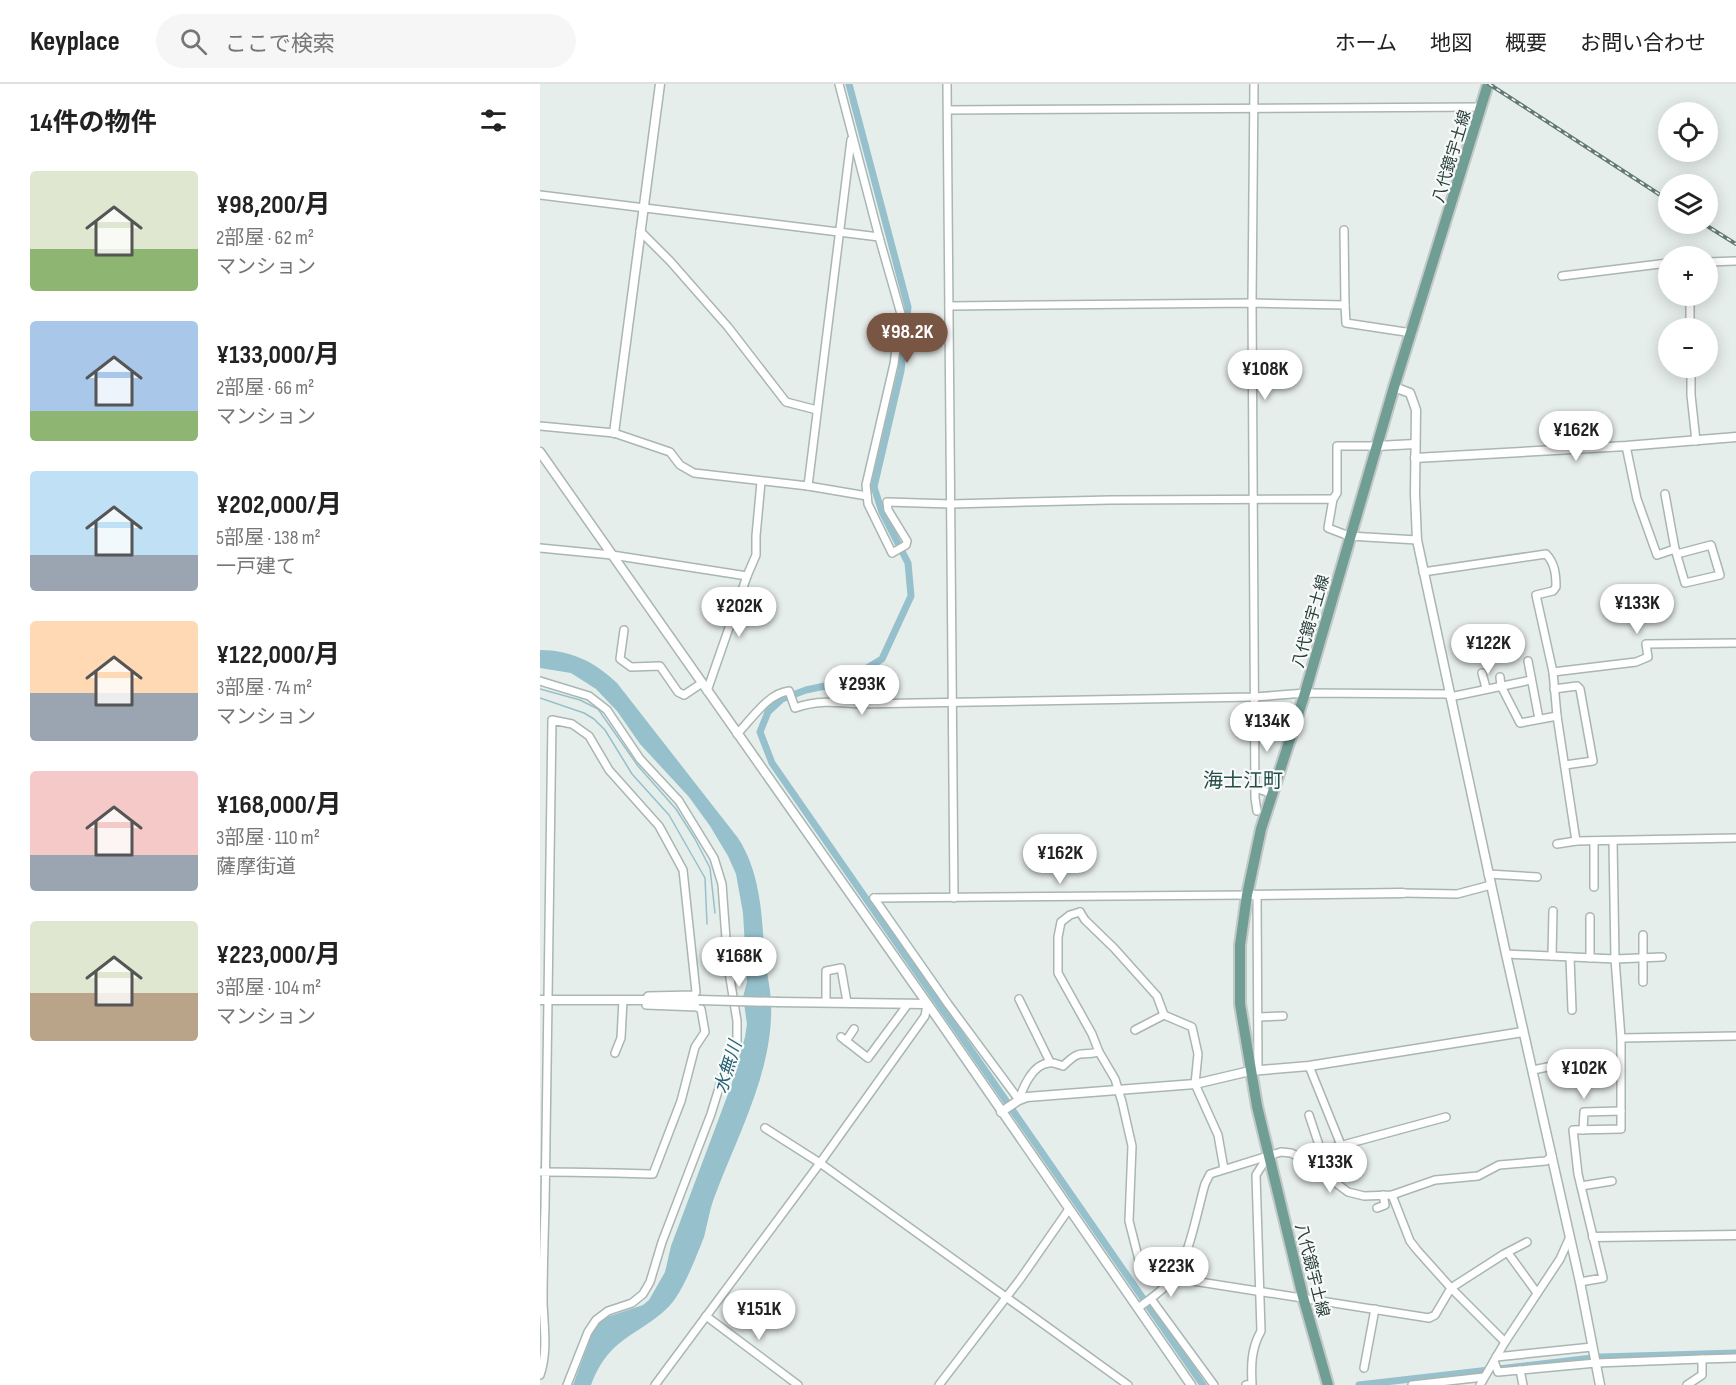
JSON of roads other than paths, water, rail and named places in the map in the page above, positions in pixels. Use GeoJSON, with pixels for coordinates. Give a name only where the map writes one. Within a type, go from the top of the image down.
{"type":"FeatureCollection","features":[{"type":"Feature","properties":{"kind":"main road","name":"八代鏡宇土線"},"geometry":{"type":"LineString","coordinates":[[1327,1381],[1303,1297],[1269,1156],[1240,1004],[1240,945],[1252,895],[1262,830],[1305,693],[1394,387],[1488,84]]}},
{"type":"Feature","properties":{"kind":"street"},"geometry":{"type":"LineString","coordinates":[[614,433],[660,84]]}},
{"type":"Feature","properties":{"kind":"street"},"geometry":{"type":"LineString","coordinates":[[839,84],[901,314],[894,364],[866,485],[868,504],[892,553],[906,545],[907,541],[888,510],[887,502],[951,504],[1334,499]]}},
{"type":"Feature","properties":{"kind":"street"},"geometry":{"type":"LineString","coordinates":[[947,84],[954,898]]}},
{"type":"Feature","properties":{"kind":"street"},"geometry":{"type":"LineString","coordinates":[[1254,84],[1252,303],[1257,811]]}},
{"type":"Feature","properties":{"kind":"street"},"geometry":{"type":"LineString","coordinates":[[948,110],[1482,107]]}},
{"type":"Feature","properties":{"kind":"street"},"geometry":{"type":"LineString","coordinates":[[808,486],[851,134]]}},
{"type":"Feature","properties":{"kind":"street"},"geometry":{"type":"LineString","coordinates":[[540,195],[879,237]]}},
{"type":"Feature","properties":{"kind":"street"},"geometry":{"type":"LineString","coordinates":[[1344,230],[1346,323],[1412,333]]}},
{"type":"Feature","properties":{"kind":"street"},"geometry":{"type":"LineString","coordinates":[[640,231],[670,261],[728,327],[786,402],[817,410]]}},
{"type":"Feature","properties":{"kind":"street"},"geometry":{"type":"LineString","coordinates":[[1718,262],[1736,261]]}},
{"type":"Feature","properties":{"kind":"street"},"geometry":{"type":"LineString","coordinates":[[1562,276],[1658,264]]}},
{"type":"Feature","properties":{"kind":"street"},"geometry":{"type":"LineString","coordinates":[[949,306],[1252,303],[1346,305]]}},
{"type":"Feature","properties":{"kind":"street"},"geometry":{"type":"LineString","coordinates":[[1691,378],[1696,441]]}},
{"type":"Feature","properties":{"kind":"street"},"geometry":{"type":"LineString","coordinates":[[1394,387],[1410,393],[1414,400],[1417,540],[1423,572],[1580,1282],[1600,1385]]}},
{"type":"Feature","properties":{"kind":"street"},"geometry":{"type":"LineString","coordinates":[[540,426],[614,433],[670,452],[680,465],[694,473],[808,486],[867,496]]}},
{"type":"Feature","properties":{"kind":"street"},"geometry":{"type":"LineString","coordinates":[[1415,458],[1736,437]]}},
{"type":"Feature","properties":{"kind":"street"},"geometry":{"type":"LineString","coordinates":[[1415,444],[1337,446],[1337,494],[1328,528],[1349,536],[1417,540]]}},
{"type":"Feature","properties":{"kind":"street"},"geometry":{"type":"LineString","coordinates":[[1626,446],[1637,499],[1657,555],[1676,552],[1711,545],[1720,575],[1685,583],[1676,552],[1665,494]]}},
{"type":"Feature","properties":{"kind":"street"},"geometry":{"type":"LineString","coordinates":[[540,452],[1191,1385]]}},
{"type":"Feature","properties":{"kind":"street"},"geometry":{"type":"LineString","coordinates":[[707,691],[756,555],[761,482]]}},
{"type":"Feature","properties":{"kind":"street"},"geometry":{"type":"LineString","coordinates":[[540,548],[612,555],[747,576]]}},
{"type":"Feature","properties":{"kind":"street"},"geometry":{"type":"LineString","coordinates":[[1423,572],[1546,554],[1553,563],[1556,587],[1553,591],[1536,595],[1552,672],[1576,841]]}},
{"type":"Feature","properties":{"kind":"street"},"geometry":{"type":"LineString","coordinates":[[624,630],[620,659],[631,667],[660,666],[678,692],[684,695],[702,683]]}},
{"type":"Feature","properties":{"kind":"street"},"geometry":{"type":"LineString","coordinates":[[1552,672],[1636,662],[1648,657],[1646,644],[1736,643]]}},
{"type":"Feature","properties":{"kind":"street"},"geometry":{"type":"LineString","coordinates":[[1528,661],[1539,719]]}},
{"type":"Feature","properties":{"kind":"street"},"geometry":{"type":"LineString","coordinates":[[1482,673],[1486,688]]}},
{"type":"Feature","properties":{"kind":"street"},"geometry":{"type":"LineString","coordinates":[[1500,677],[1501,686],[1520,723],[1557,716]]}},
{"type":"Feature","properties":{"kind":"street"},"geometry":{"type":"LineString","coordinates":[[737,734],[770,700],[781,692],[789,691],[795,708],[811,702],[823,701],[859,704],[1255,697],[1305,693],[1450,695],[1532,680]]}},
{"type":"Feature","properties":{"kind":"street"},"geometry":{"type":"LineString","coordinates":[[540,681],[589,696],[607,710],[640,759],[679,801],[714,858],[722,884],[728,966],[737,1021],[737,1042],[662,1242],[650,1282],[643,1293],[632,1303],[608,1311],[596,1320],[588,1332],[567,1385]]}},
{"type":"Feature","properties":{"kind":"street"},"geometry":{"type":"LineString","coordinates":[[1554,689],[1577,686],[1580,689],[1593,761],[1565,765]]}},
{"type":"Feature","properties":{"kind":"street"},"geometry":{"type":"LineString","coordinates":[[540,1375],[545,1361],[543,1301],[544,1000],[552,720],[572,724],[589,736],[609,770],[658,826],[683,870],[696,992],[694,994],[648,996],[646,1000]]}},
{"type":"Feature","properties":{"kind":"street"},"geometry":{"type":"LineString","coordinates":[[1255,788],[1273,794]]}},
{"type":"Feature","properties":{"kind":"street"},"geometry":{"type":"LineString","coordinates":[[1557,844],[1576,841],[1736,837]]}},
{"type":"Feature","properties":{"kind":"street"},"geometry":{"type":"LineString","coordinates":[[1594,841],[1594,887]]}},
{"type":"Feature","properties":{"kind":"street"},"geometry":{"type":"LineString","coordinates":[[1580,1282],[1603,1278],[1581,1186],[1573,1130],[1622,1129],[1621,1038],[1615,958],[1613,841]]}},
{"type":"Feature","properties":{"kind":"street"},"geometry":{"type":"LineString","coordinates":[[1488,874],[1537,877]]}},
{"type":"Feature","properties":{"kind":"street"},"geometry":{"type":"LineString","coordinates":[[1019,1100],[874,898],[1457,894],[1491,885]]}},
{"type":"Feature","properties":{"kind":"street"},"geometry":{"type":"LineString","coordinates":[[1252,895],[1258,1017],[1254,1071]]}},
{"type":"Feature","properties":{"kind":"street"},"geometry":{"type":"LineString","coordinates":[[1080,912],[1085,897]]}},
{"type":"Feature","properties":{"kind":"street"},"geometry":{"type":"LineString","coordinates":[[1552,956],[1554,911]]}},
{"type":"Feature","properties":{"kind":"street"},"geometry":{"type":"LineString","coordinates":[[1080,912],[1157,996],[1164,1015],[1192,1027],[1197,1054],[1195,1084],[1218,1135],[1224,1169]]}},
{"type":"Feature","properties":{"kind":"street"},"geometry":{"type":"LineString","coordinates":[[1080,912],[1070,915],[1061,922],[1058,937],[1058,973],[1115,1079],[1131,1146],[1128,1210],[1134,1246],[1141,1268],[1173,1278],[1260,1292],[1269,1291],[1429,1318],[1435,1315],[1451,1288],[1527,1242]]}},
{"type":"Feature","properties":{"kind":"street"},"geometry":{"type":"LineString","coordinates":[[1590,917],[1590,958]]}},
{"type":"Feature","properties":{"kind":"street"},"geometry":{"type":"LineString","coordinates":[[1643,935],[1643,982]]}},
{"type":"Feature","properties":{"kind":"street"},"geometry":{"type":"LineString","coordinates":[[1506,954],[1590,958],[1662,957]]}},
{"type":"Feature","properties":{"kind":"street"},"geometry":{"type":"LineString","coordinates":[[1570,957],[1572,1010]]}},
{"type":"Feature","properties":{"kind":"street"},"geometry":{"type":"LineString","coordinates":[[826,1002],[826,971],[841,968],[847,1002]]}},
{"type":"Feature","properties":{"kind":"street"},"geometry":{"type":"LineString","coordinates":[[1019,999],[1050,1062]]}},
{"type":"Feature","properties":{"kind":"street"},"geometry":{"type":"LineString","coordinates":[[544,1000],[927,1004]]}},
{"type":"Feature","properties":{"kind":"street"},"geometry":{"type":"LineString","coordinates":[[615,1053],[621,1038],[623,1000]]}},
{"type":"Feature","properties":{"kind":"street"},"geometry":{"type":"LineString","coordinates":[[543,1172],[653,1174],[681,1101],[695,1047],[705,1032],[701,1009],[646,1005],[646,1000]]}},
{"type":"Feature","properties":{"kind":"street"},"geometry":{"type":"LineString","coordinates":[[854,1029],[843,1039],[868,1058],[908,1004]]}},
{"type":"Feature","properties":{"kind":"street"},"geometry":{"type":"LineString","coordinates":[[655,1385],[926,1016],[927,1004]]}},
{"type":"Feature","properties":{"kind":"street"},"geometry":{"type":"LineString","coordinates":[[1135,1030],[1164,1015]]}},
{"type":"Feature","properties":{"kind":"street"},"geometry":{"type":"LineString","coordinates":[[1258,1017],[1283,1016]]}},
{"type":"Feature","properties":{"kind":"street"},"geometry":{"type":"LineString","coordinates":[[1001,1112],[1027,1097],[1195,1084],[1254,1071],[1309,1066],[1523,1032]]}},
{"type":"Feature","properties":{"kind":"street"},"geometry":{"type":"LineString","coordinates":[[1621,1038],[1736,1036]]}},
{"type":"Feature","properties":{"kind":"street"},"geometry":{"type":"LineString","coordinates":[[1019,1100],[1023,1088],[1038,1067],[1050,1062],[1063,1066],[1080,1053],[1099,1052]]}},
{"type":"Feature","properties":{"kind":"street"},"geometry":{"type":"LineString","coordinates":[[1533,1070],[1563,1064]]}},
{"type":"Feature","properties":{"kind":"street"},"geometry":{"type":"LineString","coordinates":[[1309,1066],[1341,1145]]}},
{"type":"Feature","properties":{"kind":"street"},"geometry":{"type":"LineString","coordinates":[[1584,1130],[1582,1111],[1621,1111]]}},
{"type":"Feature","properties":{"kind":"street"},"geometry":{"type":"LineString","coordinates":[[1309,1115],[1321,1150]]}},
{"type":"Feature","properties":{"kind":"street"},"geometry":{"type":"LineString","coordinates":[[1305,1160],[1321,1150],[1367,1140],[1404,1127],[1446,1117]]}},
{"type":"Feature","properties":{"kind":"street"},"geometry":{"type":"LineString","coordinates":[[765,1128],[820,1163],[1128,1385]]}},
{"type":"Feature","properties":{"kind":"street"},"geometry":{"type":"LineString","coordinates":[[1138,1308],[1173,1278],[1182,1262],[1210,1174],[1281,1152],[1291,1153],[1305,1160],[1348,1192],[1364,1196],[1392,1195],[1435,1180],[1478,1176],[1499,1165],[1546,1161],[1552,1156]]}},
{"type":"Feature","properties":{"kind":"street"},"geometry":{"type":"LineString","coordinates":[[1246,1385],[1252,1384],[1252,1353],[1261,1331],[1256,1175],[1269,1156]]}},
{"type":"Feature","properties":{"kind":"street"},"geometry":{"type":"LineString","coordinates":[[1581,1186],[1612,1181]]}},
{"type":"Feature","properties":{"kind":"street"},"geometry":{"type":"LineString","coordinates":[[1377,1208],[1384,1205],[1383,1195]]}},
{"type":"Feature","properties":{"kind":"street"},"geometry":{"type":"LineString","coordinates":[[1392,1195],[1410,1241],[1451,1288],[1505,1342]]}},
{"type":"Feature","properties":{"kind":"street"},"geometry":{"type":"LineString","coordinates":[[939,1385],[1069,1209]]}},
{"type":"Feature","properties":{"kind":"street"},"geometry":{"type":"LineString","coordinates":[[1593,1237],[1736,1235]]}},
{"type":"Feature","properties":{"kind":"street"},"geometry":{"type":"LineString","coordinates":[[1479,1385],[1560,1259],[1569,1239]]}},
{"type":"Feature","properties":{"kind":"street"},"geometry":{"type":"LineString","coordinates":[[1508,1252],[1538,1293]]}},
{"type":"Feature","properties":{"kind":"street"},"geometry":{"type":"LineString","coordinates":[[1151,1299],[1214,1385]]}},
{"type":"Feature","properties":{"kind":"street"},"geometry":{"type":"LineString","coordinates":[[1365,1368],[1375,1309]]}},
{"type":"Feature","properties":{"kind":"street"},"geometry":{"type":"LineString","coordinates":[[706,1316],[798,1385]]}},
{"type":"Feature","properties":{"kind":"street"},"geometry":{"type":"LineString","coordinates":[[1494,1360],[1498,1372],[1520,1370],[1594,1354]]}},
{"type":"Feature","properties":{"kind":"street"},"geometry":{"type":"LineString","coordinates":[[1494,1360],[1594,1354],[1702,1359],[1736,1358]]}},
{"type":"Feature","properties":{"kind":"street"},"geometry":{"type":"LineString","coordinates":[[1687,1385],[1702,1375],[1702,1359]]}},
{"type":"Feature","properties":{"kind":"street"},"geometry":{"type":"LineString","coordinates":[[1520,1370],[1523,1385]]}},
{"type":"Feature","properties":{"kind":"street"},"geometry":{"type":"LineString","coordinates":[[1412,1385],[1484,1377]]}},
{"type":"Feature","properties":{"kind":"water"},"geometry":{"type":"Polygon","coordinates":[[[540,650],[562,652],[582,659],[600,669],[617,683],[738,838],[751,863],[758,891],[771,1002],[767,1052],[761,1076],[714,1198],[704,1237],[687,1277],[669,1306],[611,1351],[601,1364],[591,1385],[573,1385],[593,1331],[607,1317],[643,1305],[649,1300],[665,1272],[671,1246],[731,1086],[747,1024],[743,997],[747,982],[743,913],[736,874],[728,856],[689,797],[640,744],[617,711],[596,689],[571,673],[540,668],[540,650]]]}},
{"type":"Feature","properties":{"kind":"waterway"},"geometry":{"type":"LineString","coordinates":[[849,84],[908,307],[901,371],[874,487],[882,512],[908,563],[911,596],[882,659],[844,682],[806,690],[782,699],[768,712],[760,732],[772,763],[1203,1385]]}},
{"type":"Feature","properties":{"kind":"waterway"},"geometry":{"type":"LineString","coordinates":[[540,689],[580,700],[598,709],[638,766],[676,809],[695,839],[710,868],[715,913]]}},
{"type":"Feature","properties":{"kind":"waterway"},"geometry":{"type":"LineString","coordinates":[[540,698],[584,713],[594,719],[605,730],[632,774],[669,815],[705,878],[707,924]]}},
{"type":"Feature","properties":{"kind":"waterway"},"geometry":{"type":"LineString","coordinates":[[1359,1385],[1601,1357],[1736,1353]]}},
{"type":"Feature","properties":{"kind":"railway"},"geometry":{"type":"LineString","coordinates":[[1489,84],[1658,194]]}},
{"type":"Feature","properties":{"kind":"railway"},"geometry":{"type":"LineString","coordinates":[[1718,233],[1736,244]]}},
{"type":"Feature","properties":{"kind":"district","name":"海士江町"},"geometry":{"type":"Point","coordinates":[1243,780]}},
{"type":"Feature","properties":{"kind":"water label","name":"水無川"},"geometry":{"type":"Point","coordinates":[728,1067]}}]}
